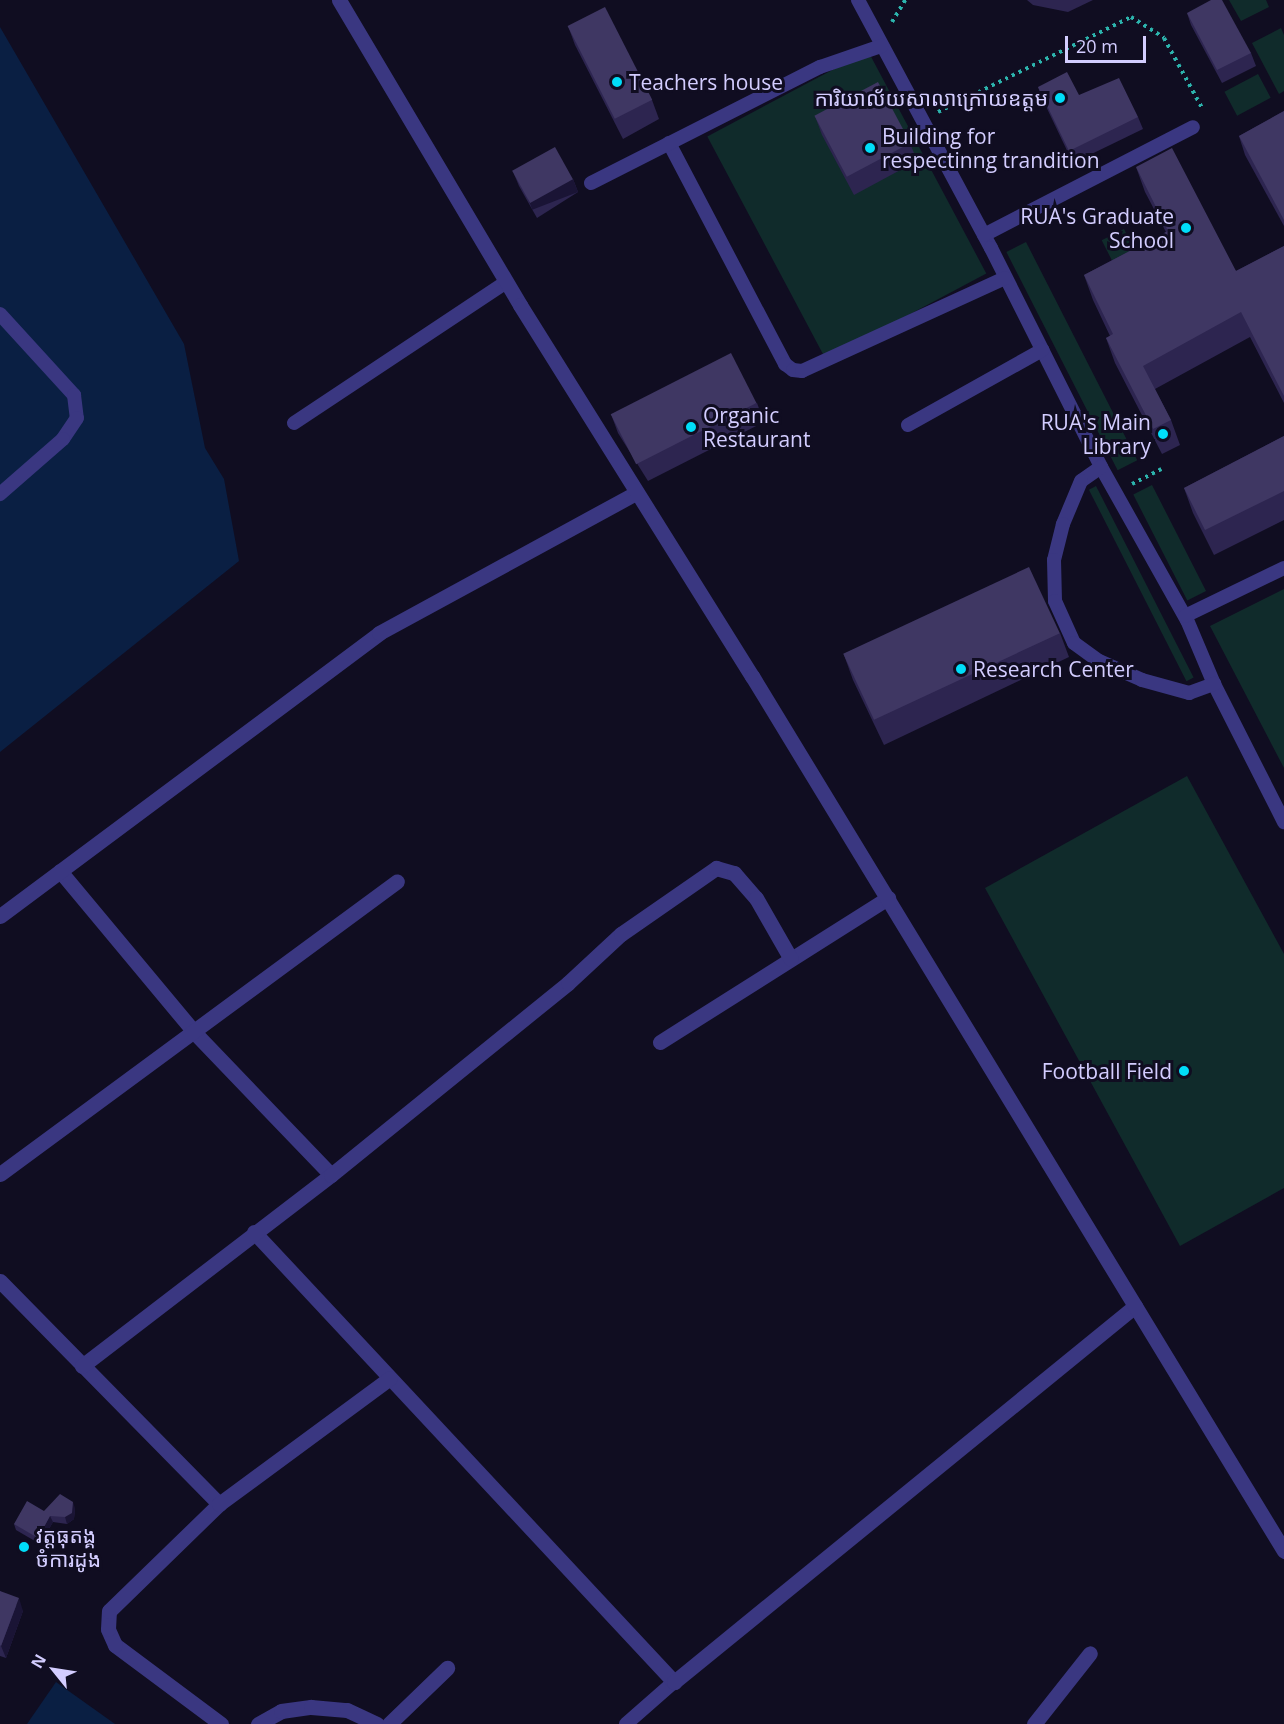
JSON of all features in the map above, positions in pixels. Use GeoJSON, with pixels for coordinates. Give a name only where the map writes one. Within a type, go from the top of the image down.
{"type":"FeatureCollection","features":[{"type":"Feature","properties":{"kind":"street"},"geometry":{"type":"LineString","coordinates":[[339,0],[506,282],[888,898],[1284,1551]]}},
{"type":"Feature","properties":{"kind":"street"},"geometry":{"type":"LineString","coordinates":[[0,915],[379,633],[636,493]]}},
{"type":"Feature","properties":{"kind":"street"},"geometry":{"type":"LineString","coordinates":[[82,1366],[331,1175],[621,934],[716,868],[734,873],[756,898],[791,959]]}},
{"type":"Feature","properties":{"kind":"street"},"geometry":{"type":"LineString","coordinates":[[60,871],[194,1032],[331,1175]]}},
{"type":"Feature","properties":{"kind":"street"},"geometry":{"type":"LineString","coordinates":[[0,1174],[397,881]]}},
{"type":"Feature","properties":{"kind":"street"},"geometry":{"type":"LineString","coordinates":[[660,1042],[888,898]]}},
{"type":"Feature","properties":{"kind":"street"},"geometry":{"type":"LineString","coordinates":[[255,1232],[674,1682],[1135,1306]]}},
{"type":"Feature","properties":{"kind":"street"},"geometry":{"type":"LineString","coordinates":[[0,1281],[219,1504]]}},
{"type":"Feature","properties":{"kind":"street"},"geometry":{"type":"LineString","coordinates":[[221,1724],[115,1645],[108,1629],[109,1611],[219,1504],[390,1378]]}},
{"type":"Feature","properties":{"kind":"street"},"geometry":{"type":"LineString","coordinates":[[1034,1724],[1090,1653]]}},
{"type":"Feature","properties":{"kind":"street"},"geometry":{"type":"LineString","coordinates":[[388,1724],[447,1668]]}},
{"type":"Feature","properties":{"kind":"street"},"geometry":{"type":"LineString","coordinates":[[258,1724],[281,1711],[311,1707],[347,1710],[377,1724]]}},
{"type":"Feature","properties":{"kind":"lane"},"geometry":{"type":"LineString","coordinates":[[858,0],[984,235],[1101,466],[1185,616],[1214,684],[1284,822]]}},
{"type":"Feature","properties":{"kind":"lane"},"geometry":{"type":"LineString","coordinates":[[591,183],[820,67],[881,46]]}},
{"type":"Feature","properties":{"kind":"lane"},"geometry":{"type":"LineString","coordinates":[[984,235],[1193,127]]}},
{"type":"Feature","properties":{"kind":"lane"},"geometry":{"type":"LineString","coordinates":[[669,143],[785,364],[793,370],[802,371],[1005,278]]}},
{"type":"Feature","properties":{"kind":"lane"},"geometry":{"type":"LineString","coordinates":[[294,423],[506,282]]}},
{"type":"Feature","properties":{"kind":"lane"},"geometry":{"type":"LineString","coordinates":[[0,314],[74,395],[77,418],[63,439],[0,494]]}},
{"type":"Feature","properties":{"kind":"lane"},"geometry":{"type":"LineString","coordinates":[[908,425],[1042,350]]}},
{"type":"Feature","properties":{"kind":"lane"},"geometry":{"type":"LineString","coordinates":[[1101,466],[1081,481],[1063,524],[1054,561],[1055,601],[1074,644],[1099,661],[1142,680],[1190,693],[1214,684]]}},
{"type":"Feature","properties":{"kind":"lane"},"geometry":{"type":"LineString","coordinates":[[1185,616],[1284,568]]}},
{"type":"Feature","properties":{"kind":"lane"},"geometry":{"type":"LineString","coordinates":[[626,1724],[674,1682]]}},
{"type":"Feature","properties":{"kind":"path"},"geometry":{"type":"LineString","coordinates":[[921,120],[1131,17],[1164,38],[1205,114]]}},
{"type":"Feature","properties":{"kind":"path"},"geometry":{"type":"LineString","coordinates":[[1123,488],[1161,470]]}},
{"type":"Feature","properties":{"kind":"green space"},"geometry":{"type":"Polygon","coordinates":[[[1229,0],[1266,0],[1269,7],[1241,21],[1229,0]]]}},
{"type":"Feature","properties":{"kind":"green space"},"geometry":{"type":"Polygon","coordinates":[[[1281,28],[1284,35],[1284,91],[1279,94],[1252,43],[1281,28]]]}},
{"type":"Feature","properties":{"kind":"green space"},"geometry":{"type":"Polygon","coordinates":[[[868,51],[986,274],[826,359],[707,136],[868,51]]]}},
{"type":"Feature","properties":{"kind":"green space"},"geometry":{"type":"Polygon","coordinates":[[[1258,74],[1271,98],[1237,116],[1224,92],[1258,74]]]}},
{"type":"Feature","properties":{"kind":"green space"},"geometry":{"type":"Polygon","coordinates":[[[1124,229],[1135,251],[1113,263],[1102,240],[1124,229]]]}},
{"type":"Feature","properties":{"kind":"green space"},"geometry":{"type":"Polygon","coordinates":[[[1026,242],[1137,460],[1118,470],[1006,252],[1026,242]]]}},
{"type":"Feature","properties":{"kind":"green space"},"geometry":{"type":"Polygon","coordinates":[[[1152,485],[1206,591],[1187,601],[1133,495],[1152,485]]]}},
{"type":"Feature","properties":{"kind":"green space"},"geometry":{"type":"Polygon","coordinates":[[[1096,486],[1194,678],[1186,681],[1089,490],[1096,486]]]}},
{"type":"Feature","properties":{"kind":"green space"},"geometry":{"type":"Polygon","coordinates":[[[1284,589],[1284,768],[1210,626],[1284,589]]]}},
{"type":"Feature","properties":{"kind":"green space","name":"Football Field"},"geometry":{"type":"Polygon","coordinates":[[[1187,776],[1284,954],[1284,1188],[1180,1246],[985,888],[1187,776]]]}},
{"type":"Feature","properties":{"kind":"water"},"geometry":{"type":"Polygon","coordinates":[[[0,27],[184,344],[205,448],[224,479],[239,561],[0,752],[0,27]]]}},
{"type":"Feature","properties":{"kind":"water"},"geometry":{"type":"Polygon","coordinates":[[[56,1682],[115,1724],[27,1724],[56,1682]]]}},
{"type":"Feature","properties":{"kind":"building"},"geometry":{"type":"Polygon","coordinates":[[[1211,0],[1222,0],[1251,53],[1217,70],[1187,13],[1211,0]]]}},
{"type":"Feature","properties":{"kind":"building","name":"Teachers house"},"geometry":{"type":"Polygon","coordinates":[[[605,7],[652,100],[615,119],[568,26],[605,7]]]}},
{"type":"Feature","properties":{"kind":"building"},"geometry":{"type":"Polygon","coordinates":[[[1067,72],[1079,95],[1119,78],[1138,117],[1069,151],[1038,87],[1067,72]]]}},
{"type":"Feature","properties":{"kind":"building","name":"Building for respectinng trandition"},"geometry":{"type":"Polygon","coordinates":[[[878,82],[910,143],[847,177],[814,116],[878,82]]]}},
{"type":"Feature","properties":{"kind":"building"},"geometry":{"type":"Polygon","coordinates":[[[1284,111],[1284,220],[1239,136],[1284,111]]]}},
{"type":"Feature","properties":{"kind":"building"},"geometry":{"type":"Polygon","coordinates":[[[555,147],[573,179],[530,203],[512,171],[555,147]]]}},
{"type":"Feature","properties":{"kind":"building"},"geometry":{"type":"Polygon","coordinates":[[[1172,148],[1236,271],[1284,246],[1284,396],[1241,312],[1143,366],[1171,420],[1153,429],[1106,338],[1113,334],[1084,275],[1168,231],[1136,167],[1172,148]]]}},
{"type":"Feature","properties":{"kind":"building","name":"Organic Restaurant"},"geometry":{"type":"Polygon","coordinates":[[[731,353],[756,403],[636,464],[611,414],[731,353]]]}},
{"type":"Feature","properties":{"kind":"building"},"geometry":{"type":"Polygon","coordinates":[[[1284,436],[1284,491],[1205,530],[1184,488],[1284,436]]]}},
{"type":"Feature","properties":{"kind":"building","name":"Research Center"},"geometry":{"type":"Polygon","coordinates":[[[1029,567],[1060,633],[874,720],[843,654],[1029,567]]]}},
{"type":"Feature","properties":{"kind":"building"},"geometry":{"type":"Polygon","coordinates":[[[60,1494],[73,1502],[72,1513],[65,1517],[50,1516],[38,1538],[14,1524],[27,1501],[44,1511],[60,1494]]]}},
{"type":"Feature","properties":{"kind":"building"},"geometry":{"type":"Polygon","coordinates":[[[0,1591],[19,1598],[1,1646],[0,1645],[0,1591]]]}},
{"type":"Feature","properties":{"kind":"place","name":"Teachers house"},"geometry":{"type":"Point","coordinates":[617,82]}},
{"type":"Feature","properties":{"kind":"place","name":"ការិយាល័យសាលាក្រោយឧត្តម"},"geometry":{"type":"Point","coordinates":[1060,98]}},
{"type":"Feature","properties":{"kind":"place","name":"Building for respectinng trandition"},"geometry":{"type":"Point","coordinates":[870,148]}},
{"type":"Feature","properties":{"kind":"place","name":"RUA's Graduate School"},"geometry":{"type":"Point","coordinates":[1186,228]}},
{"type":"Feature","properties":{"kind":"place","name":"Organic Restaurant"},"geometry":{"type":"Point","coordinates":[691,427]}},
{"type":"Feature","properties":{"kind":"place","name":"RUA's Main Library"},"geometry":{"type":"Point","coordinates":[1163,434]}},
{"type":"Feature","properties":{"kind":"place","name":"Research Center"},"geometry":{"type":"Point","coordinates":[961,669]}},
{"type":"Feature","properties":{"kind":"place","name":"Football Field"},"geometry":{"type":"Point","coordinates":[1184,1071]}},
{"type":"Feature","properties":{"kind":"place","name":"វត្តធុតង្គ ចំការដូង"},"geometry":{"type":"Point","coordinates":[24,1547]}}]}
